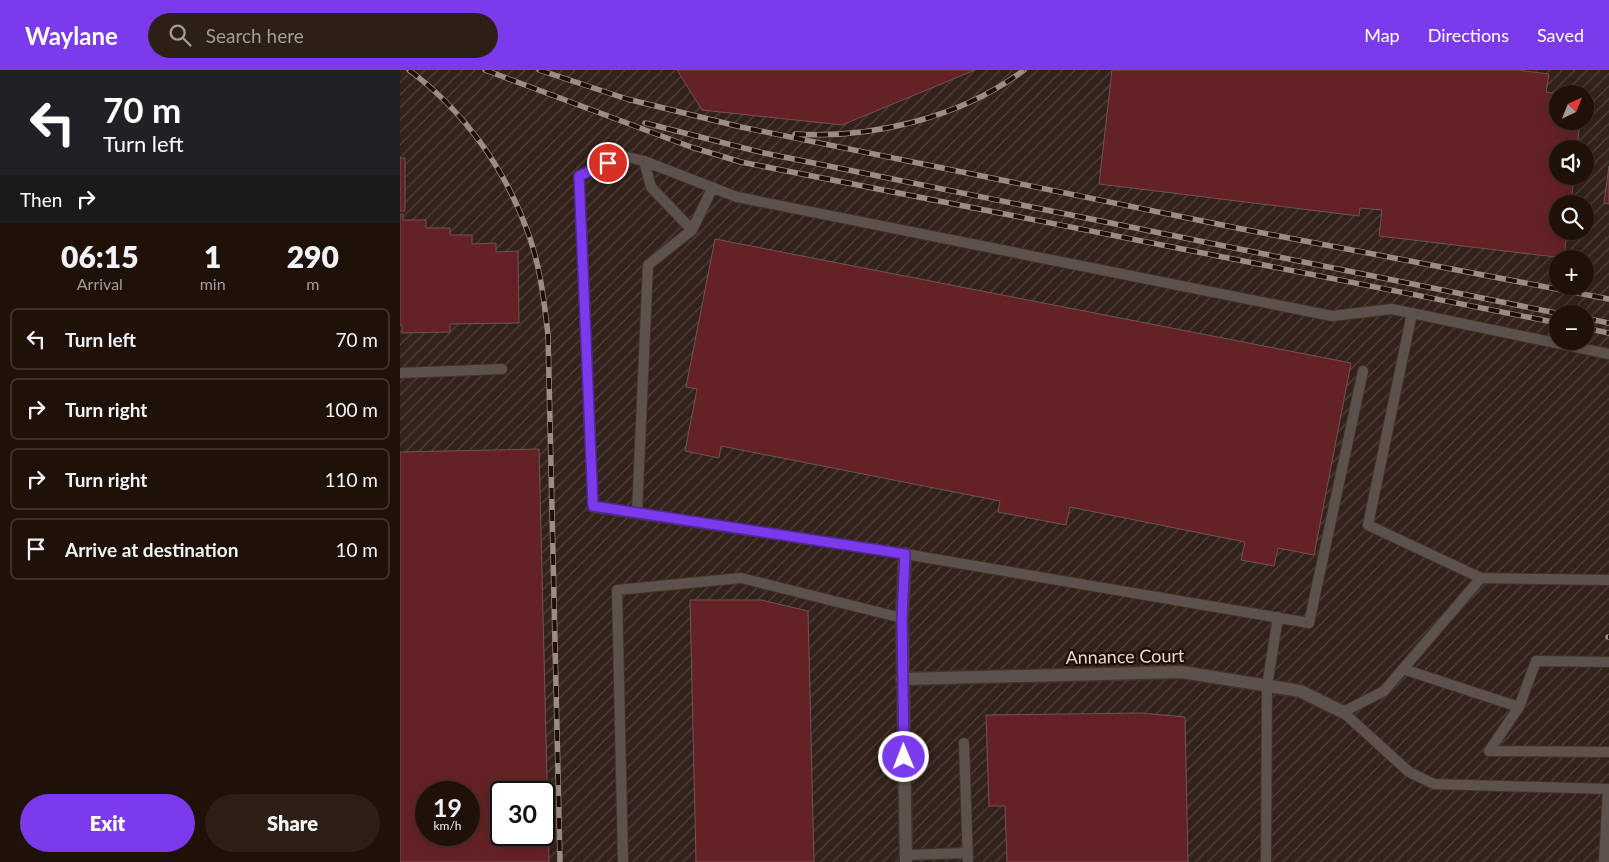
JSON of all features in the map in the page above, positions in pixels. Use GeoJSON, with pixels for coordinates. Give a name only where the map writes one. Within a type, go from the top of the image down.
{"type":"FeatureCollection","features":[{"type":"Feature","properties":{"kind":"street"},"geometry":{"type":"LineString","coordinates":[[905,554],[902,679],[906,859]]}},
{"type":"Feature","properties":{"kind":"street","name":"Annance Court"},"geometry":{"type":"LineString","coordinates":[[902,679],[1182,672],[1300,691],[1343,712]]}},
{"type":"Feature","properties":{"kind":"lane"},"geometry":{"type":"LineString","coordinates":[[1363,371],[1309,623],[905,554],[593,506],[579,176],[622,156],[644,161],[737,197],[1332,316],[1392,309],[1609,354]]}},
{"type":"Feature","properties":{"kind":"lane"},"geometry":{"type":"LineString","coordinates":[[644,161],[651,187],[692,230]]}},
{"type":"Feature","properties":{"kind":"lane"},"geometry":{"type":"LineString","coordinates":[[637,513],[648,265],[692,230],[713,187]]}},
{"type":"Feature","properties":{"kind":"lane"},"geometry":{"type":"LineString","coordinates":[[1412,313],[1368,525],[1481,578],[1609,580]]}},
{"type":"Feature","properties":{"kind":"lane"},"geometry":{"type":"LineString","coordinates":[[400,373],[502,369]]}},
{"type":"Feature","properties":{"kind":"lane"},"geometry":{"type":"LineString","coordinates":[[623,862],[616,590],[741,578],[902,618]]}},
{"type":"Feature","properties":{"kind":"lane"},"geometry":{"type":"LineString","coordinates":[[1481,578],[1384,691],[1343,712],[1409,772],[1434,784],[1608,789],[1604,862]]}},
{"type":"Feature","properties":{"kind":"lane"},"geometry":{"type":"LineString","coordinates":[[1266,862],[1267,686],[1278,617]]}},
{"type":"Feature","properties":{"kind":"lane"},"geometry":{"type":"LineString","coordinates":[[1609,662],[1536,661],[1519,707],[1489,751],[1609,752]]}},
{"type":"Feature","properties":{"kind":"lane"},"geometry":{"type":"LineString","coordinates":[[1403,669],[1519,707]]}},
{"type":"Feature","properties":{"kind":"lane"},"geometry":{"type":"LineString","coordinates":[[906,859],[968,857],[964,743]]}},
{"type":"Feature","properties":{"kind":"shaded area"},"geometry":{"type":"Polygon","coordinates":[[[400,70],[1609,70],[1609,862],[400,862],[400,70]]]}},
{"type":"Feature","properties":{"kind":"building"},"geometry":{"type":"Polygon","coordinates":[[[677,70],[975,70],[842,125],[702,110],[677,70]]]}},
{"type":"Feature","properties":{"kind":"building"},"geometry":{"type":"Polygon","coordinates":[[[1112,70],[1517,70],[1549,74],[1546,92],[1549,92],[1549,130],[1579,130],[1578,140],[1549,140],[1549,185],[1573,185],[1572,195],[1549,195],[1549,240],[1566,240],[1565,250],[1549,250],[1549,256],[1379,236],[1382,210],[1360,208],[1359,216],[1099,184],[1112,70]]]}},
{"type":"Feature","properties":{"kind":"building"},"geometry":{"type":"Polygon","coordinates":[[[400,158],[405,158],[405,211],[400,211],[400,158]]]}},
{"type":"Feature","properties":{"kind":"building"},"geometry":{"type":"Polygon","coordinates":[[[1609,166],[1609,204],[1604,203],[1609,166]]]}},
{"type":"Feature","properties":{"kind":"building"},"geometry":{"type":"Polygon","coordinates":[[[400,214],[403,214],[403,220],[426,220],[426,228],[450,228],[450,235],[472,235],[472,244],[496,243],[496,252],[518,251],[519,323],[450,324],[450,332],[402,333],[402,325],[400,325],[400,214]]]}},
{"type":"Feature","properties":{"kind":"building"},"geometry":{"type":"Polygon","coordinates":[[[715,239],[1351,363],[1314,555],[1278,548],[1274,566],[1241,560],[1245,542],[1070,507],[1066,525],[998,512],[1000,501],[721,446],[719,458],[685,451],[697,389],[686,387],[715,239]]]}},
{"type":"Feature","properties":{"kind":"building"},"geometry":{"type":"Polygon","coordinates":[[[539,449],[547,781],[490,781],[490,846],[549,846],[549,862],[400,862],[400,452],[539,449]]]}},
{"type":"Feature","properties":{"kind":"building"},"geometry":{"type":"Polygon","coordinates":[[[690,600],[761,600],[808,611],[814,862],[696,862],[690,600]]]}},
{"type":"Feature","properties":{"kind":"building"},"geometry":{"type":"Polygon","coordinates":[[[1141,713],[1185,717],[1188,862],[1007,862],[1005,806],[989,806],[986,715],[1141,713]]]}},
{"type":"Feature","properties":{"kind":"railway"},"geometry":{"type":"LineString","coordinates":[[409,70],[447,103],[480,141],[494,162],[518,207],[535,256],[541,282],[548,335],[560,862]]}},
{"type":"Feature","properties":{"kind":"railway"},"geometry":{"type":"LineString","coordinates":[[485,70],[691,147],[741,162],[1549,321]]}},
{"type":"Feature","properties":{"kind":"railway"},"geometry":{"type":"LineString","coordinates":[[539,70],[627,99],[741,127],[1242,229],[1609,299]]}},
{"type":"Feature","properties":{"kind":"railway"},"geometry":{"type":"LineString","coordinates":[[795,134],[855,133],[916,122],[973,101],[1024,70]]}},
{"type":"Feature","properties":{"kind":"railway"},"geometry":{"type":"LineString","coordinates":[[645,123],[764,153],[1549,312]]}},
{"type":"Feature","properties":{"kind":"railway"},"geometry":{"type":"LineString","coordinates":[[1594,320],[1609,323]]}},
{"type":"Feature","properties":{"kind":"railway"},"geometry":{"type":"LineString","coordinates":[[1594,330],[1609,333]]}},
{"type":"Feature","properties":{"kind":"route"},"geometry":{"type":"LineString","coordinates":[[608,163],[579,176],[593,506],[905,554],[902,618],[904,757]]}}]}
